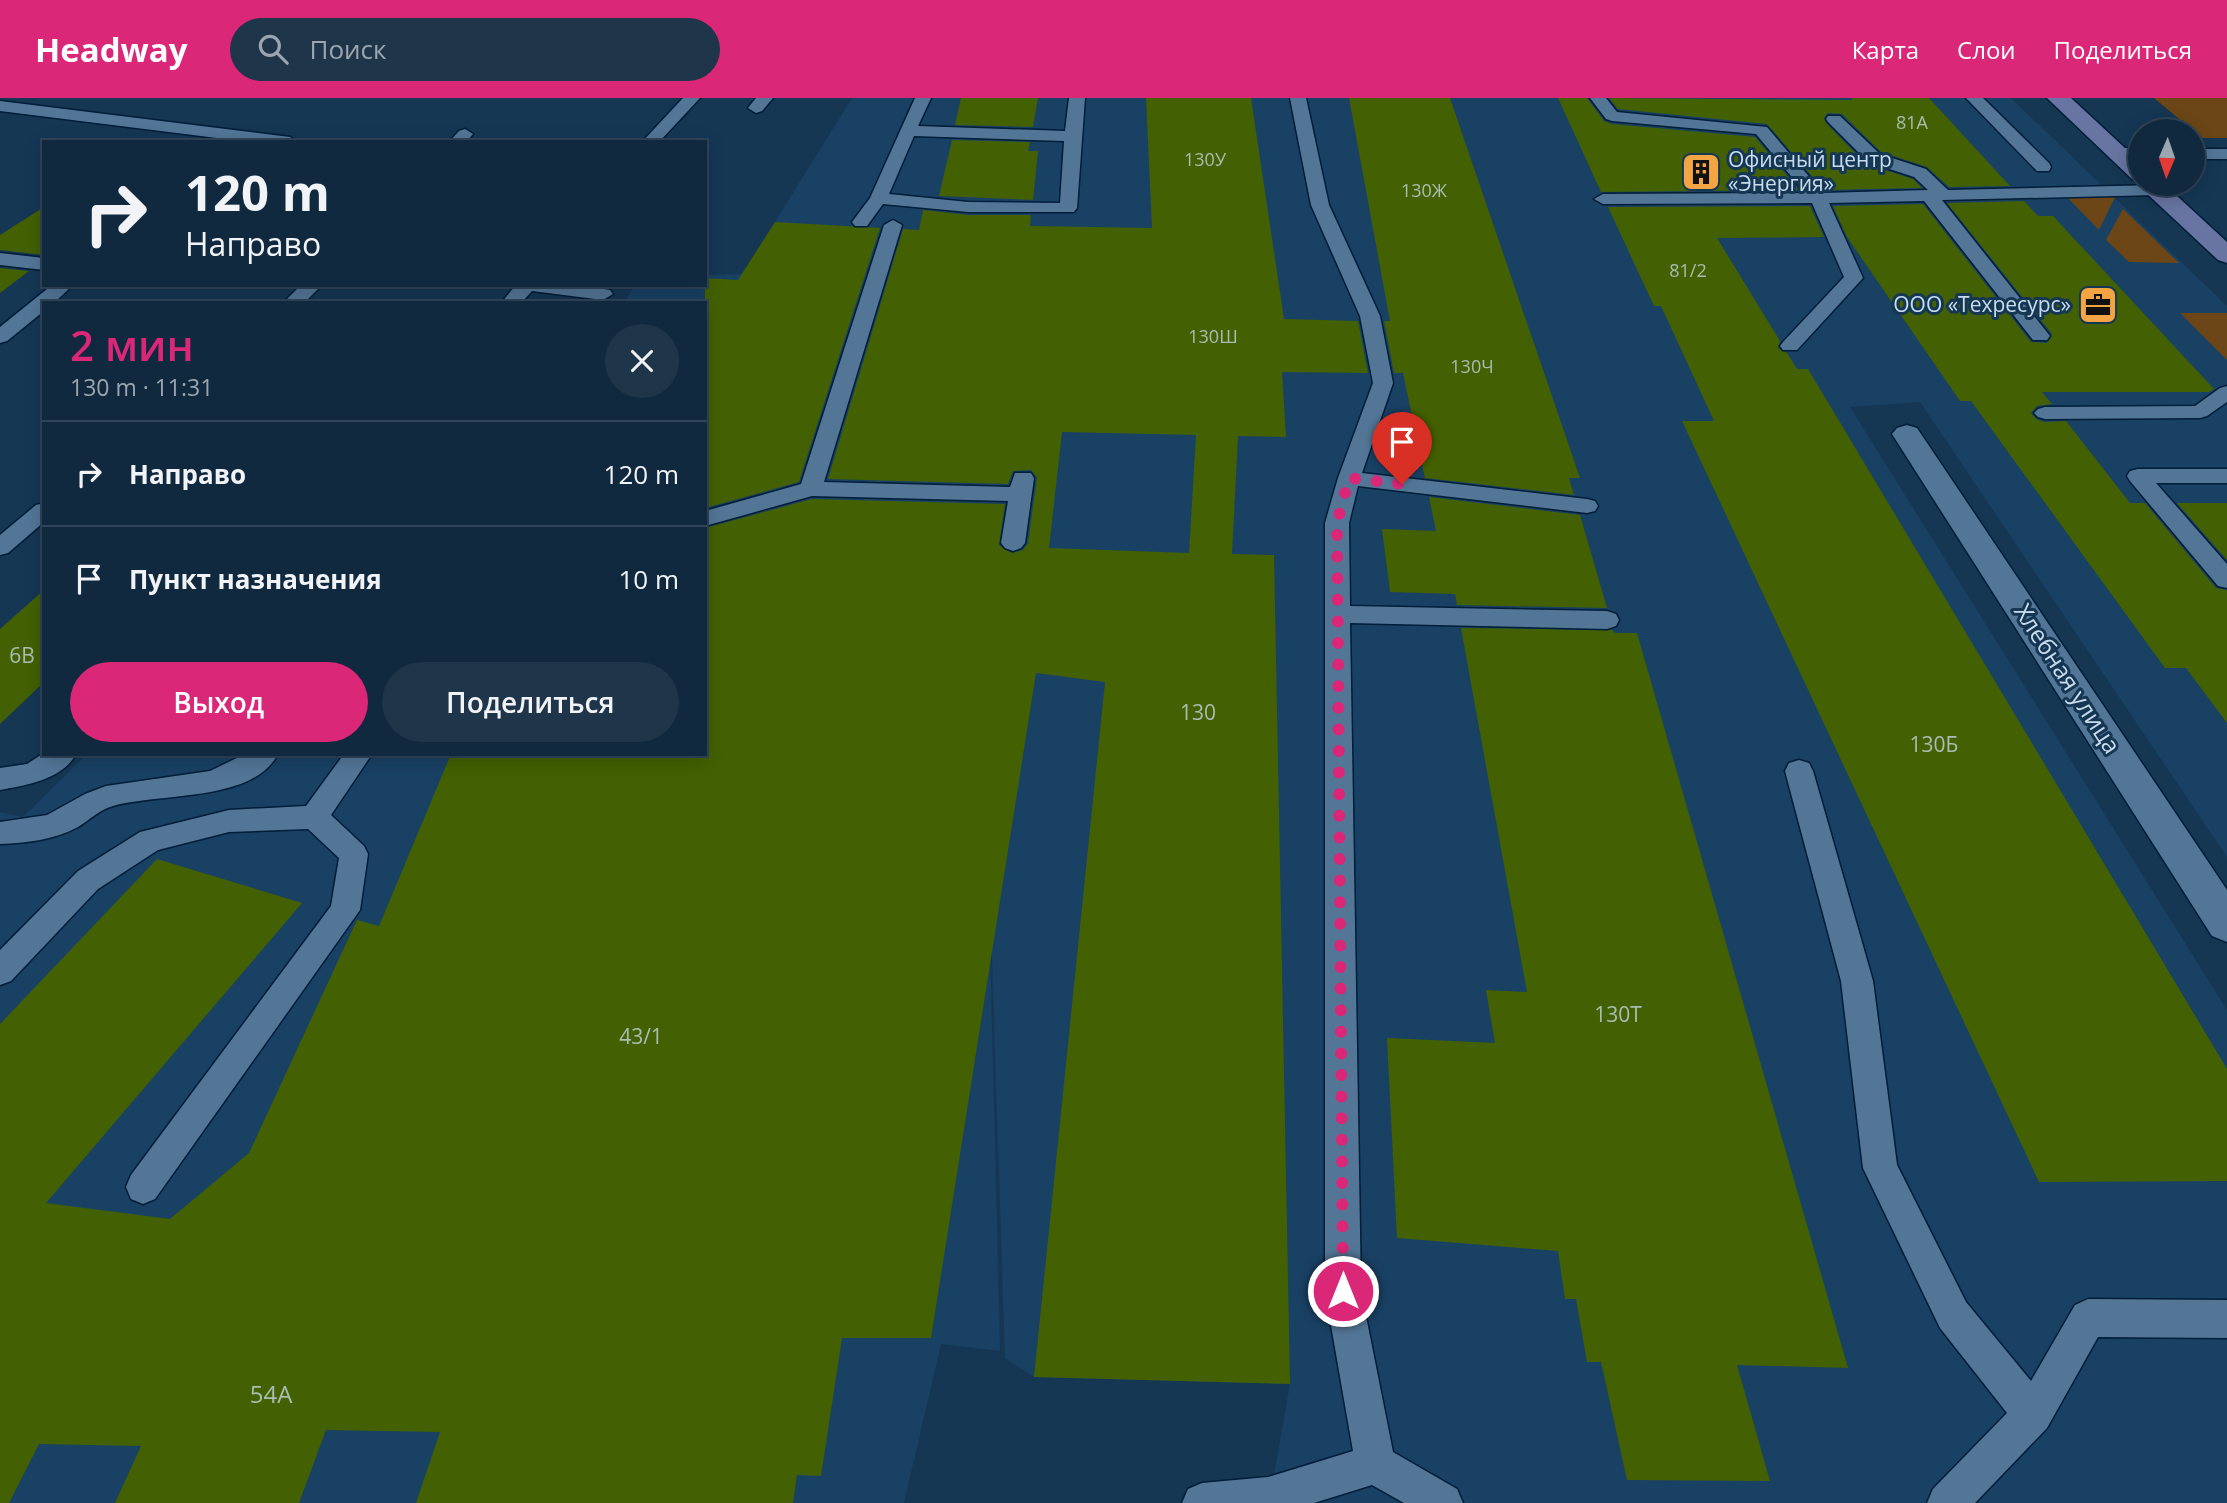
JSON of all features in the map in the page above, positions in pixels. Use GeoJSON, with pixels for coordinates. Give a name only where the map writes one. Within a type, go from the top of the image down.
{"type":"FeatureCollection","features":[{"type":"Feature","properties":{"kind":"main road"},"geometry":{"type":"LineString","coordinates":[[2058,98],[2128,163]]}},
{"type":"Feature","properties":{"kind":"main road"},"geometry":{"type":"LineString","coordinates":[[2163,196],[2227,255]]}},
{"type":"Feature","properties":{"kind":"street","name":"Хлебная улица"},"geometry":{"type":"LineString","coordinates":[[1907,434],[2227,924]]}},
{"type":"Feature","properties":{"kind":"lane"},"geometry":{"type":"LineString","coordinates":[[861,222],[878,198],[923,98]]}},
{"type":"Feature","properties":{"kind":"lane"},"geometry":{"type":"LineString","coordinates":[[878,198],[968,207],[1068,208],[1077,98]]}},
{"type":"Feature","properties":{"kind":"lane"},"geometry":{"type":"LineString","coordinates":[[1298,98],[1320,205],[1370,316],[1383,383],[1349,478],[1337,523],[1343,1291],[1375,1464]]}},
{"type":"Feature","properties":{"kind":"lane"},"geometry":{"type":"LineString","coordinates":[[1598,98],[1612,116],[1760,130],[1818,198],[1854,278],[1790,346]]}},
{"type":"Feature","properties":{"kind":"lane"},"geometry":{"type":"LineString","coordinates":[[1974,98],[2043,167]]}},
{"type":"Feature","properties":{"kind":"lane"},"geometry":{"type":"LineString","coordinates":[[652,140],[697,100]]}},
{"type":"Feature","properties":{"kind":"lane"},"geometry":{"type":"LineString","coordinates":[[0,106],[274,140]]}},
{"type":"Feature","properties":{"kind":"lane"},"geometry":{"type":"LineString","coordinates":[[1834,119],[1874,158],[1920,173],[2040,336]]}},
{"type":"Feature","properties":{"kind":"lane"},"geometry":{"type":"LineString","coordinates":[[910,131],[1072,136]]}},
{"type":"Feature","properties":{"kind":"lane"},"geometry":{"type":"LineString","coordinates":[[2117,153],[2128,153]]}},
{"type":"Feature","properties":{"kind":"lane"},"geometry":{"type":"LineString","coordinates":[[2205,154],[2227,154]]}},
{"type":"Feature","properties":{"kind":"lane"},"geometry":{"type":"LineString","coordinates":[[1603,199],[1936,195],[2128,184]]}},
{"type":"Feature","properties":{"kind":"lane"},"geometry":{"type":"LineString","coordinates":[[811,489],[893,225]]}},
{"type":"Feature","properties":{"kind":"lane"},"geometry":{"type":"LineString","coordinates":[[0,260],[42,264]]}},
{"type":"Feature","properties":{"kind":"lane"},"geometry":{"type":"LineString","coordinates":[[44,301],[62,287]]}},
{"type":"Feature","properties":{"kind":"lane"},"geometry":{"type":"LineString","coordinates":[[294,301],[311,287]]}},
{"type":"Feature","properties":{"kind":"lane"},"geometry":{"type":"LineString","coordinates":[[512,301],[527,287]]}},
{"type":"Feature","properties":{"kind":"lane"},"geometry":{"type":"LineString","coordinates":[[545,287],[603,294]]}},
{"type":"Feature","properties":{"kind":"lane"},"geometry":{"type":"LineString","coordinates":[[0,337],[42,303]]}},
{"type":"Feature","properties":{"kind":"lane"},"geometry":{"type":"LineString","coordinates":[[2045,413],[2200,412],[2227,392]]}},
{"type":"Feature","properties":{"kind":"lane"},"geometry":{"type":"LineString","coordinates":[[2227,476],[2138,476],[2227,580]]}},
{"type":"Feature","properties":{"kind":"lane"},"geometry":{"type":"LineString","coordinates":[[1349,478],[1587,506]]}},
{"type":"Feature","properties":{"kind":"lane"},"geometry":{"type":"LineString","coordinates":[[707,518],[811,489],[1022,486],[1013,543]]}},
{"type":"Feature","properties":{"kind":"lane"},"geometry":{"type":"LineString","coordinates":[[0,547],[42,512]]}},
{"type":"Feature","properties":{"kind":"lane"},"geometry":{"type":"LineString","coordinates":[[1338,614],[1607,620]]}},
{"type":"Feature","properties":{"kind":"lane"},"geometry":{"type":"LineString","coordinates":[[0,779],[34,773],[60,756]]}},
{"type":"Feature","properties":{"kind":"lane"},"geometry":{"type":"LineString","coordinates":[[0,833],[23,832],[61,822],[101,798],[134,789],[220,780],[238,775],[262,756]]}},
{"type":"Feature","properties":{"kind":"lane"},"geometry":{"type":"LineString","coordinates":[[314,817],[358,756]]}},
{"type":"Feature","properties":{"kind":"lane"},"geometry":{"type":"LineString","coordinates":[[1799,771],[1857,981],[1880,1168],[1953,1315],[2033,1413]]}},
{"type":"Feature","properties":{"kind":"lane"},"geometry":{"type":"LineString","coordinates":[[0,971],[88,880],[150,841],[229,821],[314,817],[354,854],[345,910],[144,1187]]}},
{"type":"Feature","properties":{"kind":"lane"},"geometry":{"type":"LineString","coordinates":[[1947,1503],[2033,1413],[2088,1318],[2227,1319]]}},
{"type":"Feature","properties":{"kind":"lane"},"geometry":{"type":"LineString","coordinates":[[1202,1503],[1268,1497],[1375,1464],[1443,1503]]}},
{"type":"Feature","properties":{"kind":"shaded area"},"geometry":{"type":"Polygon","coordinates":[[[852,98],[2011,98],[2227,306],[2227,857],[1920,402],[1850,407],[2227,1010],[2227,1503],[1269,1503],[1290,1384],[1034,1377],[1005,1358],[985,743],[1000,1351],[941,1344],[904,1503],[0,1503],[0,812],[23,817],[85,756],[707,756],[707,301],[625,301],[634,287],[707,287],[707,275],[746,274],[852,98]]]}},
{"type":"Feature","properties":{"kind":"shaded area"},"geometry":{"type":"Polygon","coordinates":[[[2154,98],[2227,98],[2227,138],[2205,138],[2205,119],[2179,119],[2154,98]]]}},
{"type":"Feature","properties":{"kind":"shaded area"},"geometry":{"type":"Polygon","coordinates":[[[2066,196],[2115,197],[2099,230],[2066,196]]]}},
{"type":"Feature","properties":{"kind":"shaded area"},"geometry":{"type":"Polygon","coordinates":[[[2123,209],[2179,263],[2129,262],[2106,240],[2123,209]]]}},
{"type":"Feature","properties":{"kind":"shaded area"},"geometry":{"type":"Polygon","coordinates":[[[2180,313],[2227,313],[2227,360],[2180,313]]]}},
{"type":"Feature","properties":{"kind":"building"},"geometry":{"type":"Polygon","coordinates":[[[961,98],[1038,98],[1033,127],[955,125],[961,98]]]}},
{"type":"Feature","properties":{"kind":"building"},"geometry":{"type":"Polygon","coordinates":[[[1146,98],[1251,98],[1284,319],[1358,321],[1368,373],[1282,372],[1286,437],[1238,436],[1232,554],[1274,555],[1290,1384],[1034,1377],[1105,682],[1036,673],[931,1338],[842,1338],[821,1476],[797,1475],[793,1503],[416,1503],[440,1432],[326,1430],[299,1503],[115,1503],[141,1446],[39,1444],[9,1503],[0,1503],[0,1024],[157,859],[302,903],[46,1203],[170,1219],[249,1153],[357,920],[379,926],[450,756],[707,756],[707,527],[812,499],[1005,504],[999,545],[1012,553],[1023,550],[1028,543],[1037,478],[1031,470],[1013,471],[1008,484],[828,479],[903,229],[919,230],[923,210],[968,215],[1031,215],[1030,226],[1152,228],[1146,98]],[[1062,432],[1049,548],[1189,553],[1196,435],[1062,432]]]}},
{"type":"Feature","properties":{"kind":"building"},"geometry":{"type":"Polygon","coordinates":[[[1349,98],[1450,98],[1580,478],[1569,478],[1574,495],[1425,478],[1403,373],[1394,373],[1384,321],[1390,321],[1349,98]]]}},
{"type":"Feature","properties":{"kind":"building"},"geometry":{"type":"Polygon","coordinates":[[[1558,98],[1587,98],[1604,121],[1612,124],[1755,137],[1799,190],[1601,192],[1558,98]]]}},
{"type":"Feature","properties":{"kind":"building"},"geometry":{"type":"Polygon","coordinates":[[[1609,98],[1929,98],[2010,186],[1949,187],[1927,167],[1881,152],[1842,114],[1828,113],[1824,118],[1826,123],[1866,164],[1913,179],[1922,188],[1824,190],[1767,124],[1618,109],[1609,98]]]}},
{"type":"Feature","properties":{"kind":"building"},"geometry":{"type":"Polygon","coordinates":[[[952,140],[1030,142],[1028,151],[1038,151],[1033,200],[939,196],[952,140]]]}},
{"type":"Feature","properties":{"kind":"building"},"geometry":{"type":"Polygon","coordinates":[[[2024,201],[2038,216],[2053,216],[2214,389],[2209,392],[2042,392],[2052,404],[2037,406],[2031,413],[2044,422],[2066,421],[2130,503],[2145,503],[2216,588],[2227,590],[2227,723],[2186,668],[2165,668],[1971,401],[1960,401],[1847,237],[1833,206],[1923,204],[2031,342],[2047,343],[2052,334],[1947,203],[2024,201]]]}},
{"type":"Feature","properties":{"kind":"building"},"geometry":{"type":"Polygon","coordinates":[[[1810,206],[1824,237],[1717,238],[1780,341],[1778,348],[1787,353],[1797,369],[1808,369],[2227,1069],[2227,1181],[2039,1182],[1682,421],[1714,421],[1661,306],[1654,306],[1608,207],[1810,206]]]}},
{"type":"Feature","properties":{"kind":"building"},"geometry":{"type":"Polygon","coordinates":[[[42,208],[42,255],[0,250],[0,235],[42,208]]]}},
{"type":"Feature","properties":{"kind":"building"},"geometry":{"type":"Polygon","coordinates":[[[775,222],[880,228],[799,482],[707,507],[705,287],[707,278],[738,280],[775,222]]]}},
{"type":"Feature","properties":{"kind":"building"},"geometry":{"type":"Polygon","coordinates":[[[0,268],[29,271],[0,293],[0,268]]]}},
{"type":"Feature","properties":{"kind":"building"},"geometry":{"type":"Polygon","coordinates":[[[1429,497],[1580,515],[1607,608],[1457,605],[1455,594],[1390,592],[1382,529],[1436,531],[1429,497]]]}},
{"type":"Feature","properties":{"kind":"building"},"geometry":{"type":"Polygon","coordinates":[[[2177,503],[2227,503],[2227,560],[2177,503]]]}},
{"type":"Feature","properties":{"kind":"building"},"geometry":{"type":"Polygon","coordinates":[[[42,592],[42,684],[0,724],[0,629],[42,592]]]}},
{"type":"Feature","properties":{"kind":"building"},"geometry":{"type":"Polygon","coordinates":[[[1461,628],[1613,630],[1614,633],[1637,633],[1848,1368],[1737,1365],[1770,1481],[1627,1480],[1601,1362],[1587,1362],[1576,1299],[1565,1299],[1558,1251],[1397,1238],[1387,1038],[1495,1043],[1486,990],[1527,992],[1461,628]]]}},
{"type":"Feature","properties":{"kind":"place","name":"Офисный центр «Энергия»"},"geometry":{"type":"Point","coordinates":[1701,172]}},
{"type":"Feature","properties":{"kind":"place","name":"ООО «Техресурс»"},"geometry":{"type":"Point","coordinates":[2098,305]}},
{"type":"Feature","properties":{"kind":"route"},"geometry":{"type":"LineString","coordinates":[[1343,1291],[1337,523],[1349,478],[1402,484]]}}]}
